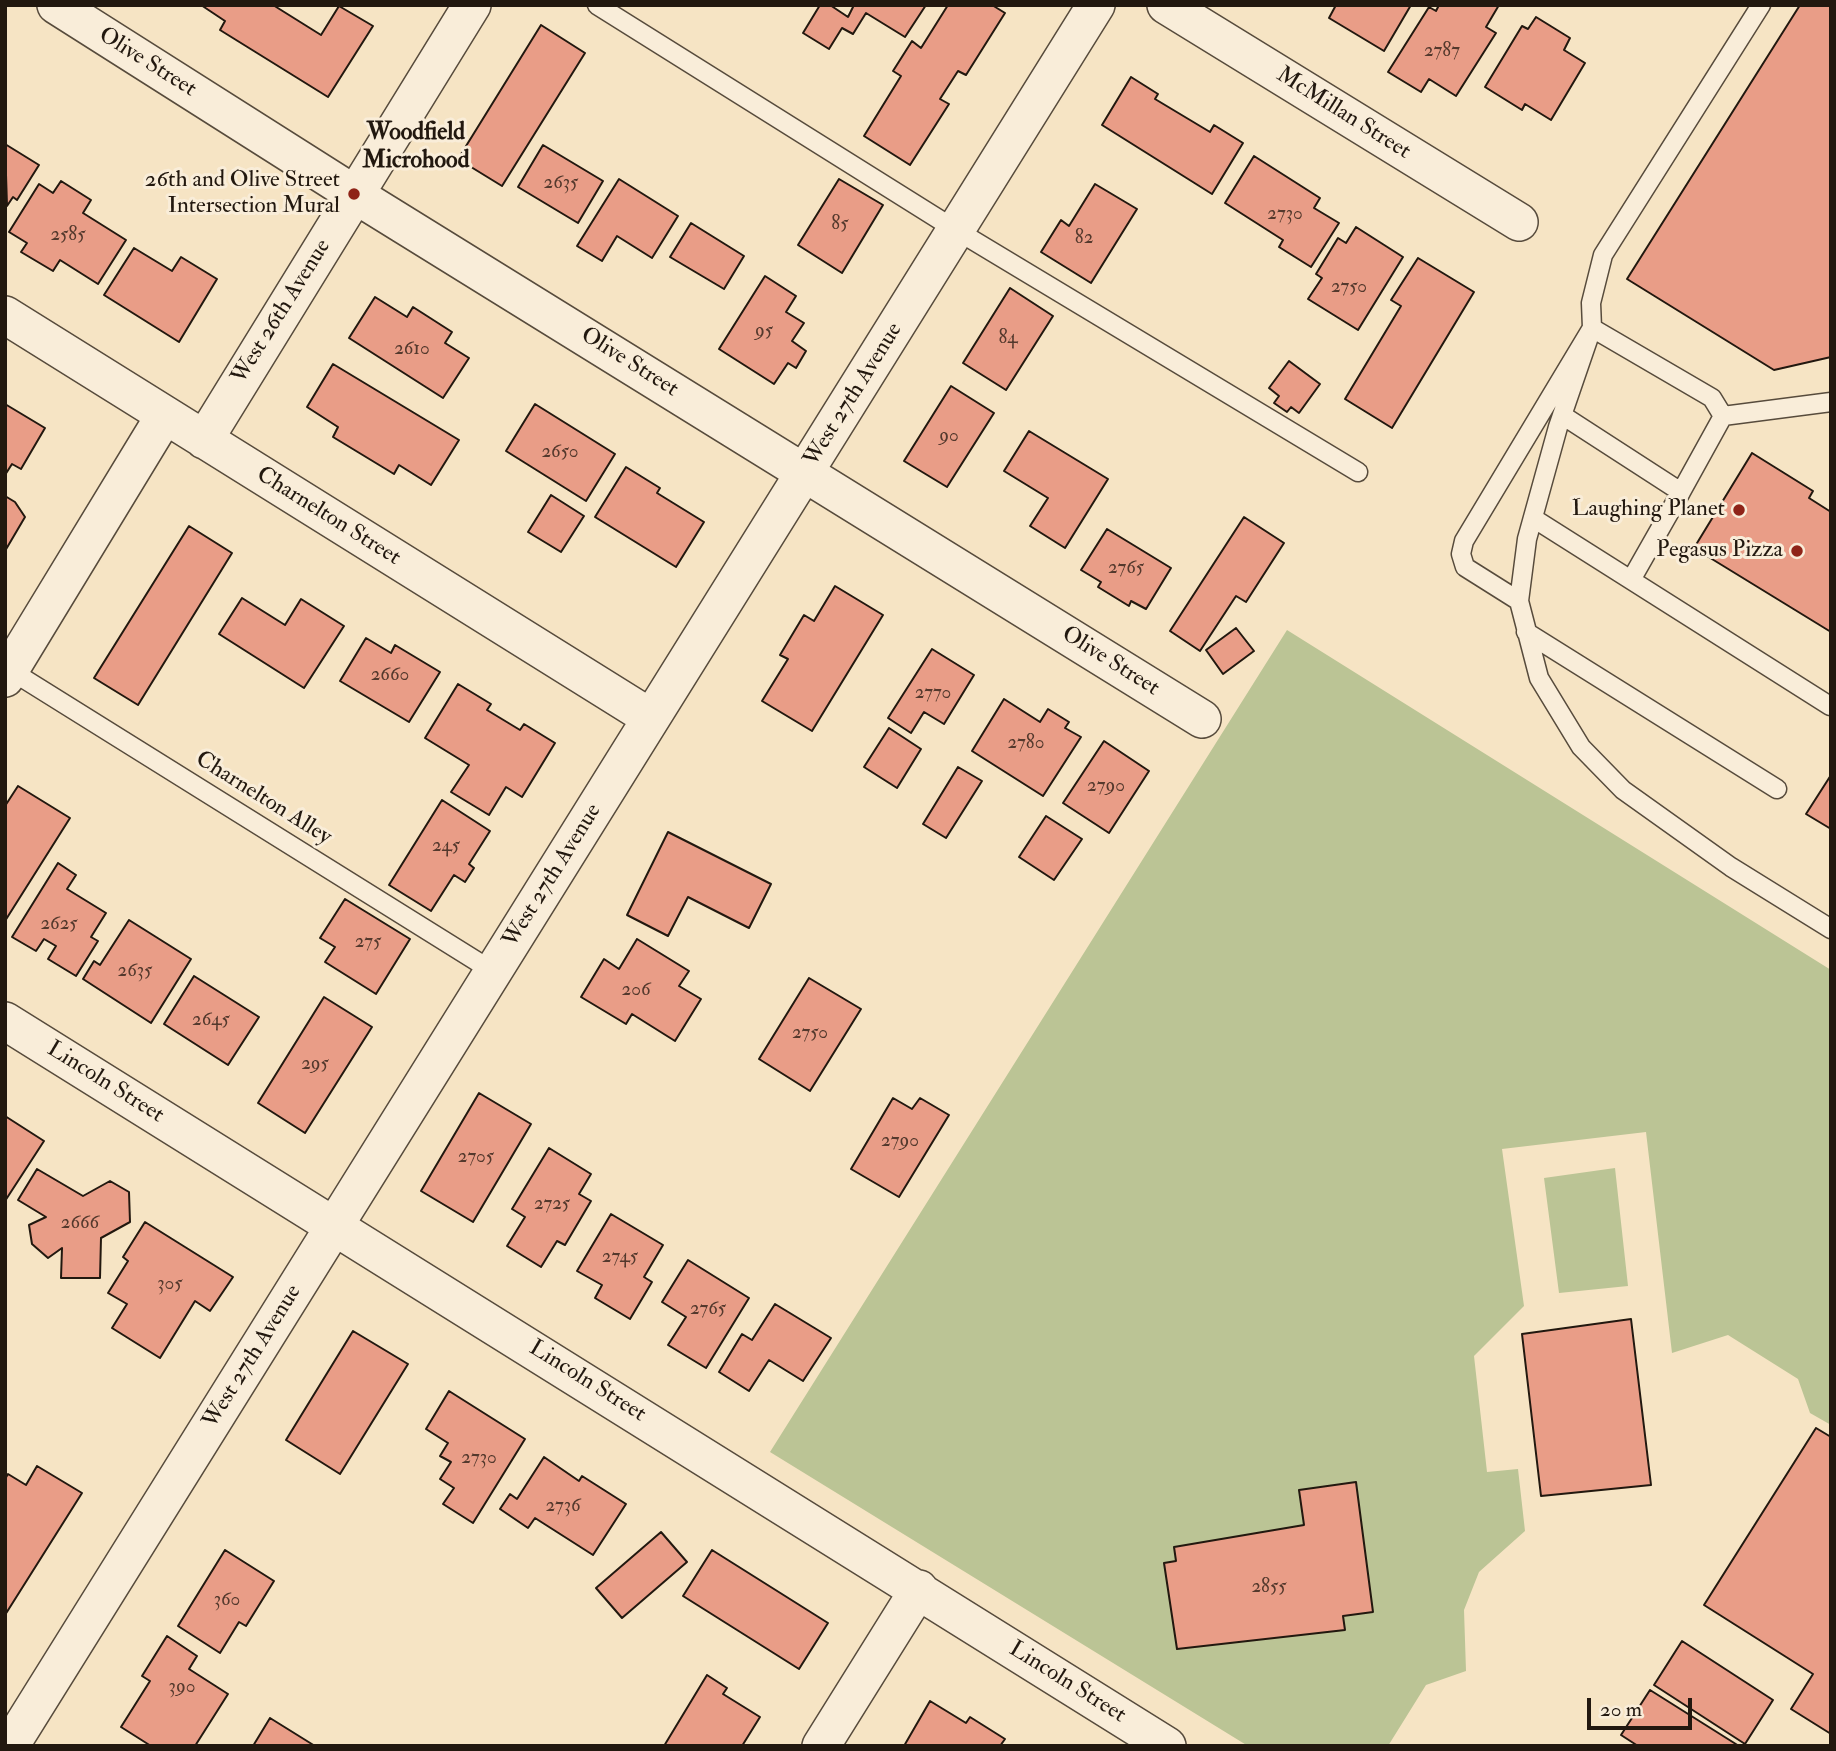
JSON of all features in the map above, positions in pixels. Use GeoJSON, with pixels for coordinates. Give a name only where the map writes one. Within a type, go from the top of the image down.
{"type":"FeatureCollection","features":[{"type":"Feature","properties":{"kind":"street","name":"Olive Street"},"geometry":{"type":"LineString","coordinates":[[56,5],[354,194],[1202,719]]}},
{"type":"Feature","properties":{"kind":"street","name":"West 26th Avenue"},"geometry":{"type":"LineString","coordinates":[[204,440],[472,5]]}},
{"type":"Feature","properties":{"kind":"street","name":"West 27th Avenue"},"geometry":{"type":"LineString","coordinates":[[18,1737],[1096,5]]}},
{"type":"Feature","properties":{"kind":"street","name":"McMillan Street"},"geometry":{"type":"LineString","coordinates":[[1166,5],[1519,222]]}},
{"type":"Feature","properties":{"kind":"street","name":"Charnelton Street"},"geometry":{"type":"LineString","coordinates":[[5,315],[651,718]]}},
{"type":"Feature","properties":{"kind":"street"},"geometry":{"type":"LineString","coordinates":[[7,672],[165,415]]}},
{"type":"Feature","properties":{"kind":"street","name":"Lincoln Street"},"geometry":{"type":"LineString","coordinates":[[5,1021],[1167,1746]]}},
{"type":"Feature","properties":{"kind":"street"},"geometry":{"type":"LineString","coordinates":[[821,1746],[919,1589]]}},
{"type":"Feature","properties":{"kind":"lane"},"geometry":{"type":"LineString","coordinates":[[597,5],[956,230],[1358,472]]}},
{"type":"Feature","properties":{"kind":"lane"},"geometry":{"type":"LineString","coordinates":[[1761,5],[1603,255],[1591,303],[1592,328],[1562,415],[1527,539],[1519,600],[1539,678],[1581,747],[1623,790],[1731,867],[1831,929]]}},
{"type":"Feature","properties":{"kind":"lane"},"geometry":{"type":"LineString","coordinates":[[1592,328],[1712,398],[1723,416]]}},
{"type":"Feature","properties":{"kind":"lane"},"geometry":{"type":"LineString","coordinates":[[1519,600],[1465,567],[1461,554],[1464,541],[1592,328]]}},
{"type":"Feature","properties":{"kind":"lane"},"geometry":{"type":"LineString","coordinates":[[1723,416],[1831,402]]}},
{"type":"Feature","properties":{"kind":"lane"},"geometry":{"type":"LineString","coordinates":[[1562,415],[1681,492]]}},
{"type":"Feature","properties":{"kind":"lane"},"geometry":{"type":"LineString","coordinates":[[1631,580],[1723,416]]}},
{"type":"Feature","properties":{"kind":"lane"},"geometry":{"type":"LineString","coordinates":[[1533,519],[1830,706]]}},
{"type":"Feature","properties":{"kind":"lane"},"geometry":{"type":"LineString","coordinates":[[1526,632],[1777,789]]}},
{"type":"Feature","properties":{"kind":"lane","name":"Charnelton Alley"},"geometry":{"type":"LineString","coordinates":[[7,672],[494,972]]}},
{"type":"Feature","properties":{"kind":"green space"},"geometry":{"type":"Polygon","coordinates":[[[1287,630],[1831,970],[1831,1425],[1810,1413],[1798,1379],[1728,1335],[1672,1353],[1646,1132],[1502,1149],[1524,1306],[1474,1356],[1487,1472],[1518,1469],[1525,1531],[1479,1572],[1464,1610],[1466,1671],[1426,1685],[1388,1746],[1248,1746],[770,1452],[1287,630]]]}},
{"type":"Feature","properties":{"kind":"green space"},"geometry":{"type":"Polygon","coordinates":[[[1615,1168],[1628,1286],[1559,1293],[1544,1178],[1615,1168]]]}},
{"type":"Feature","properties":{"kind":"building"},"geometry":{"type":"Polygon","coordinates":[[[201,5],[273,5],[321,35],[339,6],[373,26],[328,97],[220,30],[225,21],[201,5]]]}},
{"type":"Feature","properties":{"kind":"building"},"geometry":{"type":"Polygon","coordinates":[[[820,5],[830,5],[848,17],[854,5],[926,5],[905,37],[866,13],[853,34],[842,28],[829,49],[803,33],[820,5]]]}},
{"type":"Feature","properties":{"kind":"building"},"geometry":{"type":"Polygon","coordinates":[[[948,5],[992,5],[1005,13],[966,75],[958,71],[940,99],[949,104],[910,165],[864,136],[901,76],[893,71],[912,41],[921,48],[948,5]]]}},
{"type":"Feature","properties":{"kind":"building"},"geometry":{"type":"Polygon","coordinates":[[[1336,5],[1411,5],[1384,51],[1329,18],[1336,5]]]}},
{"type":"Feature","properties":{"kind":"building"},"geometry":{"type":"Polygon","coordinates":[[[1439,5],[1499,5],[1486,27],[1496,33],[1456,96],[1429,79],[1421,92],[1388,72],[1429,7],[1436,11],[1439,5]]]}},
{"type":"Feature","properties":{"kind":"building"},"geometry":{"type":"Polygon","coordinates":[[[1800,5],[1831,5],[1831,357],[1774,370],[1627,279],[1800,5]]]}},
{"type":"Feature","properties":{"kind":"building"},"geometry":{"type":"Polygon","coordinates":[[[1536,17],[1570,38],[1564,50],[1585,63],[1551,120],[1525,104],[1522,110],[1485,87],[1522,26],[1528,29],[1536,17]]]}},
{"type":"Feature","properties":{"kind":"building"},"geometry":{"type":"Polygon","coordinates":[[[541,25],[585,53],[502,186],[458,159],[541,25]]]}},
{"type":"Feature","properties":{"kind":"building"},"geometry":{"type":"Polygon","coordinates":[[[1131,77],[1158,94],[1155,99],[1210,132],[1214,125],[1243,143],[1212,194],[1102,125],[1131,77]]]}},
{"type":"Feature","properties":{"kind":"building"},"geometry":{"type":"Polygon","coordinates":[[[5,144],[39,165],[17,200],[13,197],[7,206],[5,144]]]}},
{"type":"Feature","properties":{"kind":"building"},"geometry":{"type":"Polygon","coordinates":[[[543,145],[603,181],[578,223],[518,187],[543,145]]]}},
{"type":"Feature","properties":{"kind":"building"},"geometry":{"type":"Polygon","coordinates":[[[1254,156],[1320,198],[1314,208],[1339,223],[1311,267],[1279,247],[1283,240],[1225,203],[1254,156]]]}},
{"type":"Feature","properties":{"kind":"building"},"geometry":{"type":"Polygon","coordinates":[[[619,179],[678,216],[652,258],[617,236],[602,261],[577,246],[619,179]]]}},
{"type":"Feature","properties":{"kind":"building"},"geometry":{"type":"Polygon","coordinates":[[[839,179],[883,205],[842,273],[798,245],[839,179]]]}},
{"type":"Feature","properties":{"kind":"building"},"geometry":{"type":"Polygon","coordinates":[[[61,181],[91,200],[83,213],[126,240],[98,284],[60,260],[53,271],[21,252],[27,243],[9,232],[39,184],[53,193],[61,181]]]}},
{"type":"Feature","properties":{"kind":"building"},"geometry":{"type":"Polygon","coordinates":[[[1095,184],[1137,209],[1091,283],[1041,252],[1061,220],[1069,226],[1095,184]]]}},
{"type":"Feature","properties":{"kind":"building"},"geometry":{"type":"Polygon","coordinates":[[[691,223],[744,256],[724,289],[670,257],[691,223]]]}},
{"type":"Feature","properties":{"kind":"building"},"geometry":{"type":"Polygon","coordinates":[[[1356,227],[1403,257],[1358,330],[1308,299],[1322,278],[1316,274],[1338,238],[1346,243],[1356,227]]]}},
{"type":"Feature","properties":{"kind":"building"},"geometry":{"type":"Polygon","coordinates":[[[134,248],[172,271],[181,257],[217,279],[179,342],[104,295],[134,248]]]}},
{"type":"Feature","properties":{"kind":"building"},"geometry":{"type":"Polygon","coordinates":[[[1418,258],[1474,292],[1392,428],[1345,399],[1401,306],[1391,300],[1418,258]]]}},
{"type":"Feature","properties":{"kind":"building"},"geometry":{"type":"Polygon","coordinates":[[[765,276],[796,296],[786,312],[804,323],[792,341],[806,351],[796,368],[788,363],[774,384],[719,349],[765,276]]]}},
{"type":"Feature","properties":{"kind":"building"},"geometry":{"type":"Polygon","coordinates":[[[1010,288],[1053,316],[1006,390],[963,363],[1010,288]]]}},
{"type":"Feature","properties":{"kind":"building"},"geometry":{"type":"Polygon","coordinates":[[[375,297],[407,317],[413,307],[452,332],[445,343],[469,358],[443,398],[349,338],[375,297]]]}},
{"type":"Feature","properties":{"kind":"building"},"geometry":{"type":"Polygon","coordinates":[[[1289,361],[1320,384],[1299,413],[1291,407],[1287,412],[1274,403],[1279,396],[1269,388],[1289,361]]]}},
{"type":"Feature","properties":{"kind":"building"},"geometry":{"type":"Polygon","coordinates":[[[333,364],[459,440],[431,485],[399,465],[394,474],[333,437],[338,427],[307,407],[333,364]]]}},
{"type":"Feature","properties":{"kind":"building"},"geometry":{"type":"Polygon","coordinates":[[[951,386],[994,413],[947,487],[904,461],[951,386]]]}},
{"type":"Feature","properties":{"kind":"building"},"geometry":{"type":"Polygon","coordinates":[[[5,404],[45,428],[21,469],[12,464],[5,475],[5,404]]]}},
{"type":"Feature","properties":{"kind":"building"},"geometry":{"type":"Polygon","coordinates":[[[535,404],[615,454],[586,501],[506,451],[535,404]]]}},
{"type":"Feature","properties":{"kind":"building"},"geometry":{"type":"Polygon","coordinates":[[[1029,431],[1108,479],[1065,548],[1030,526],[1048,498],[1004,471],[1029,431]]]}},
{"type":"Feature","properties":{"kind":"building"},"geometry":{"type":"Polygon","coordinates":[[[1752,453],[1813,491],[1809,498],[1831,512],[1831,632],[1694,548],[1752,453]]]}},
{"type":"Feature","properties":{"kind":"building"},"geometry":{"type":"Polygon","coordinates":[[[626,467],[660,488],[657,493],[704,522],[676,567],[595,517],[626,467]]]}},
{"type":"Feature","properties":{"kind":"building"},"geometry":{"type":"Polygon","coordinates":[[[551,495],[584,516],[561,552],[528,532],[551,495]]]}},
{"type":"Feature","properties":{"kind":"building"},"geometry":{"type":"Polygon","coordinates":[[[5,496],[15,502],[25,517],[5,551],[5,496]]]}},
{"type":"Feature","properties":{"kind":"building"},"geometry":{"type":"Polygon","coordinates":[[[1244,517],[1284,543],[1246,602],[1236,596],[1200,651],[1170,631],[1244,517]]]}},
{"type":"Feature","properties":{"kind":"building"},"geometry":{"type":"Polygon","coordinates":[[[189,526],[232,553],[138,705],[94,678],[189,526]]]}},
{"type":"Feature","properties":{"kind":"building"},"geometry":{"type":"Polygon","coordinates":[[[1107,529],[1171,568],[1146,609],[1131,601],[1129,606],[1098,587],[1101,582],[1081,570],[1107,529]]]}},
{"type":"Feature","properties":{"kind":"building"},"geometry":{"type":"Polygon","coordinates":[[[835,586],[883,615],[812,731],[762,701],[788,659],[780,655],[804,615],[814,621],[835,586]]]}},
{"type":"Feature","properties":{"kind":"building"},"geometry":{"type":"Polygon","coordinates":[[[242,598],[285,625],[301,599],[344,626],[304,688],[219,634],[242,598]]]}},
{"type":"Feature","properties":{"kind":"building"},"geometry":{"type":"Polygon","coordinates":[[[1236,628],[1254,651],[1223,674],[1206,650],[1236,628]]]}},
{"type":"Feature","properties":{"kind":"building"},"geometry":{"type":"Polygon","coordinates":[[[366,638],[391,653],[395,645],[440,672],[409,722],[340,681],[366,638]]]}},
{"type":"Feature","properties":{"kind":"building"},"geometry":{"type":"Polygon","coordinates":[[[932,649],[974,675],[944,724],[924,712],[911,733],[888,718],[932,649]]]}},
{"type":"Feature","properties":{"kind":"building"},"geometry":{"type":"Polygon","coordinates":[[[458,684],[491,704],[487,710],[520,730],[524,724],[555,743],[522,797],[506,787],[489,815],[451,792],[469,765],[425,738],[458,684]]]}},
{"type":"Feature","properties":{"kind":"building"},"geometry":{"type":"Polygon","coordinates":[[[1004,699],[1040,722],[1048,709],[1069,722],[1065,728],[1081,737],[1043,796],[972,751],[1004,699]]]}},
{"type":"Feature","properties":{"kind":"building"},"geometry":{"type":"Polygon","coordinates":[[[889,728],[921,749],[897,788],[864,767],[889,728]]]}},
{"type":"Feature","properties":{"kind":"building"},"geometry":{"type":"Polygon","coordinates":[[[1104,741],[1149,771],[1109,833],[1063,803],[1104,741]]]}},
{"type":"Feature","properties":{"kind":"building"},"geometry":{"type":"Polygon","coordinates":[[[958,767],[982,781],[946,838],[923,824],[958,767]]]}},
{"type":"Feature","properties":{"kind":"building"},"geometry":{"type":"Polygon","coordinates":[[[1831,775],[1831,829],[1806,814],[1831,775]]]}},
{"type":"Feature","properties":{"kind":"building"},"geometry":{"type":"Polygon","coordinates":[[[18,786],[70,818],[5,921],[5,806],[18,786]]]}},
{"type":"Feature","properties":{"kind":"building"},"geometry":{"type":"Polygon","coordinates":[[[442,800],[490,831],[469,864],[474,868],[465,882],[454,875],[431,911],[389,885],[442,800]]]}},
{"type":"Feature","properties":{"kind":"building"},"geometry":{"type":"Polygon","coordinates":[[[1046,816],[1082,839],[1054,880],[1019,857],[1046,816]]]}},
{"type":"Feature","properties":{"kind":"building"},"geometry":{"type":"Polygon","coordinates":[[[668,832],[771,884],[749,928],[688,897],[668,936],[627,915],[668,832]]]}},
{"type":"Feature","properties":{"kind":"building"},"geometry":{"type":"Polygon","coordinates":[[[58,863],[76,875],[67,889],[106,913],[91,937],[98,941],[76,976],[48,959],[56,946],[44,939],[36,951],[12,937],[58,863]]]}},
{"type":"Feature","properties":{"kind":"building"},"geometry":{"type":"Polygon","coordinates":[[[345,899],[410,939],[376,994],[325,962],[335,947],[320,938],[345,899]]]}},
{"type":"Feature","properties":{"kind":"building"},"geometry":{"type":"Polygon","coordinates":[[[129,920],[191,959],[151,1023],[83,979],[94,961],[100,965],[129,920]]]}},
{"type":"Feature","properties":{"kind":"building"},"geometry":{"type":"Polygon","coordinates":[[[637,939],[689,971],[679,986],[701,999],[675,1041],[632,1014],[626,1024],[581,997],[604,959],[619,969],[637,939]]]}},
{"type":"Feature","properties":{"kind":"building"},"geometry":{"type":"Polygon","coordinates":[[[194,976],[259,1017],[228,1065],[164,1024],[194,976]]]}},
{"type":"Feature","properties":{"kind":"building"},"geometry":{"type":"Polygon","coordinates":[[[809,978],[861,1009],[810,1091],[759,1059],[809,978]]]}},
{"type":"Feature","properties":{"kind":"building"},"geometry":{"type":"Polygon","coordinates":[[[324,997],[372,1027],[305,1133],[258,1103],[324,997]]]}},
{"type":"Feature","properties":{"kind":"building"},"geometry":{"type":"Polygon","coordinates":[[[479,1093],[531,1124],[473,1222],[421,1191],[479,1093]]]}},
{"type":"Feature","properties":{"kind":"building"},"geometry":{"type":"Polygon","coordinates":[[[893,1098],[912,1109],[920,1098],[949,1115],[899,1197],[851,1169],[893,1098]]]}},
{"type":"Feature","properties":{"kind":"building"},"geometry":{"type":"Polygon","coordinates":[[[5,1116],[44,1141],[5,1201],[5,1116]]]}},
{"type":"Feature","properties":{"kind":"building"},"geometry":{"type":"Polygon","coordinates":[[[549,1148],[591,1174],[579,1194],[591,1201],[565,1245],[557,1241],[541,1267],[507,1246],[525,1217],[512,1209],[549,1148]]]}},
{"type":"Feature","properties":{"kind":"building"},"geometry":{"type":"Polygon","coordinates":[[[37,1169],[83,1196],[110,1181],[129,1192],[130,1222],[101,1238],[100,1278],[61,1278],[62,1248],[48,1258],[32,1244],[29,1225],[46,1217],[18,1200],[37,1169]]]}},
{"type":"Feature","properties":{"kind":"building"},"geometry":{"type":"Polygon","coordinates":[[[611,1214],[663,1245],[644,1277],[652,1282],[630,1319],[595,1298],[602,1285],[577,1271],[611,1214]]]}},
{"type":"Feature","properties":{"kind":"building"},"geometry":{"type":"Polygon","coordinates":[[[145,1222],[233,1277],[210,1311],[195,1301],[160,1358],[112,1328],[127,1304],[108,1293],[128,1261],[123,1257],[145,1222]]]}},
{"type":"Feature","properties":{"kind":"building"},"geometry":{"type":"Polygon","coordinates":[[[688,1260],[749,1298],[706,1368],[668,1345],[686,1317],[662,1302],[688,1260]]]}},
{"type":"Feature","properties":{"kind":"building"},"geometry":{"type":"Polygon","coordinates":[[[775,1304],[831,1338],[803,1381],[769,1360],[749,1391],[719,1372],[742,1334],[752,1340],[775,1304]]]}},
{"type":"Feature","properties":{"kind":"building"},"geometry":{"type":"Polygon","coordinates":[[[1631,1319],[1651,1485],[1541,1496],[1522,1334],[1631,1319]]]}},
{"type":"Feature","properties":{"kind":"building"},"geometry":{"type":"Polygon","coordinates":[[[353,1331],[408,1364],[340,1474],[286,1440],[353,1331]]]}},
{"type":"Feature","properties":{"kind":"building"},"geometry":{"type":"Polygon","coordinates":[[[449,1391],[525,1439],[473,1523],[443,1504],[454,1488],[440,1479],[451,1462],[440,1456],[448,1443],[426,1429],[449,1391]]]}},
{"type":"Feature","properties":{"kind":"building"},"geometry":{"type":"Polygon","coordinates":[[[1816,1428],[1831,1437],[1831,1734],[1791,1709],[1813,1674],[1704,1605],[1816,1428]]]}},
{"type":"Feature","properties":{"kind":"building"},"geometry":{"type":"Polygon","coordinates":[[[544,1457],[579,1481],[582,1476],[626,1504],[593,1555],[535,1518],[528,1528],[500,1509],[510,1494],[517,1499],[544,1457]]]}},
{"type":"Feature","properties":{"kind":"building"},"geometry":{"type":"Polygon","coordinates":[[[37,1466],[82,1493],[5,1615],[5,1479],[8,1474],[26,1485],[37,1466]]]}},
{"type":"Feature","properties":{"kind":"building"},"geometry":{"type":"Polygon","coordinates":[[[1356,1482],[1373,1612],[1343,1616],[1345,1630],[1177,1649],[1164,1563],[1176,1561],[1174,1547],[1304,1525],[1299,1490],[1356,1482]]]}},
{"type":"Feature","properties":{"kind":"building"},"geometry":{"type":"Polygon","coordinates":[[[661,1532],[687,1562],[622,1618],[596,1588],[661,1532]]]}},
{"type":"Feature","properties":{"kind":"building"},"geometry":{"type":"Polygon","coordinates":[[[225,1550],[274,1581],[246,1626],[239,1622],[220,1653],[178,1626],[225,1550]]]}},
{"type":"Feature","properties":{"kind":"building"},"geometry":{"type":"Polygon","coordinates":[[[712,1550],[828,1623],[799,1669],[683,1596],[712,1550]]]}},
{"type":"Feature","properties":{"kind":"building"},"geometry":{"type":"Polygon","coordinates":[[[167,1636],[197,1656],[189,1669],[228,1694],[195,1746],[151,1746],[121,1727],[150,1681],[142,1676],[167,1636]]]}},
{"type":"Feature","properties":{"kind":"building"},"geometry":{"type":"Polygon","coordinates":[[[1682,1641],[1773,1700],[1745,1744],[1654,1685],[1682,1641]]]}},
{"type":"Feature","properties":{"kind":"building"},"geometry":{"type":"Polygon","coordinates":[[[707,1675],[727,1688],[723,1694],[760,1717],[742,1746],[664,1746],[707,1675]]]}},
{"type":"Feature","properties":{"kind":"building"},"geometry":{"type":"Polygon","coordinates":[[[1650,1690],[1739,1746],[1638,1746],[1621,1735],[1650,1690]]]}},
{"type":"Feature","properties":{"kind":"building"},"geometry":{"type":"Polygon","coordinates":[[[930,1701],[966,1723],[970,1717],[1005,1739],[1000,1746],[904,1746],[930,1701]]]}},
{"type":"Feature","properties":{"kind":"building"},"geometry":{"type":"Polygon","coordinates":[[[270,1718],[315,1746],[253,1746],[270,1718]]]}},
{"type":"Feature","properties":{"kind":"place","name":"26th and Olive Street Intersection Mural"},"geometry":{"type":"Point","coordinates":[354,194]}},
{"type":"Feature","properties":{"kind":"place","name":"Laughing Planet"},"geometry":{"type":"Point","coordinates":[1739,510]}},
{"type":"Feature","properties":{"kind":"place","name":"Pegasus Pizza"},"geometry":{"type":"Point","coordinates":[1797,551]}},
{"type":"Feature","properties":{"kind":"district","name":"Woodfield Microhood"},"geometry":{"type":"Point","coordinates":[416,148]}}]}
